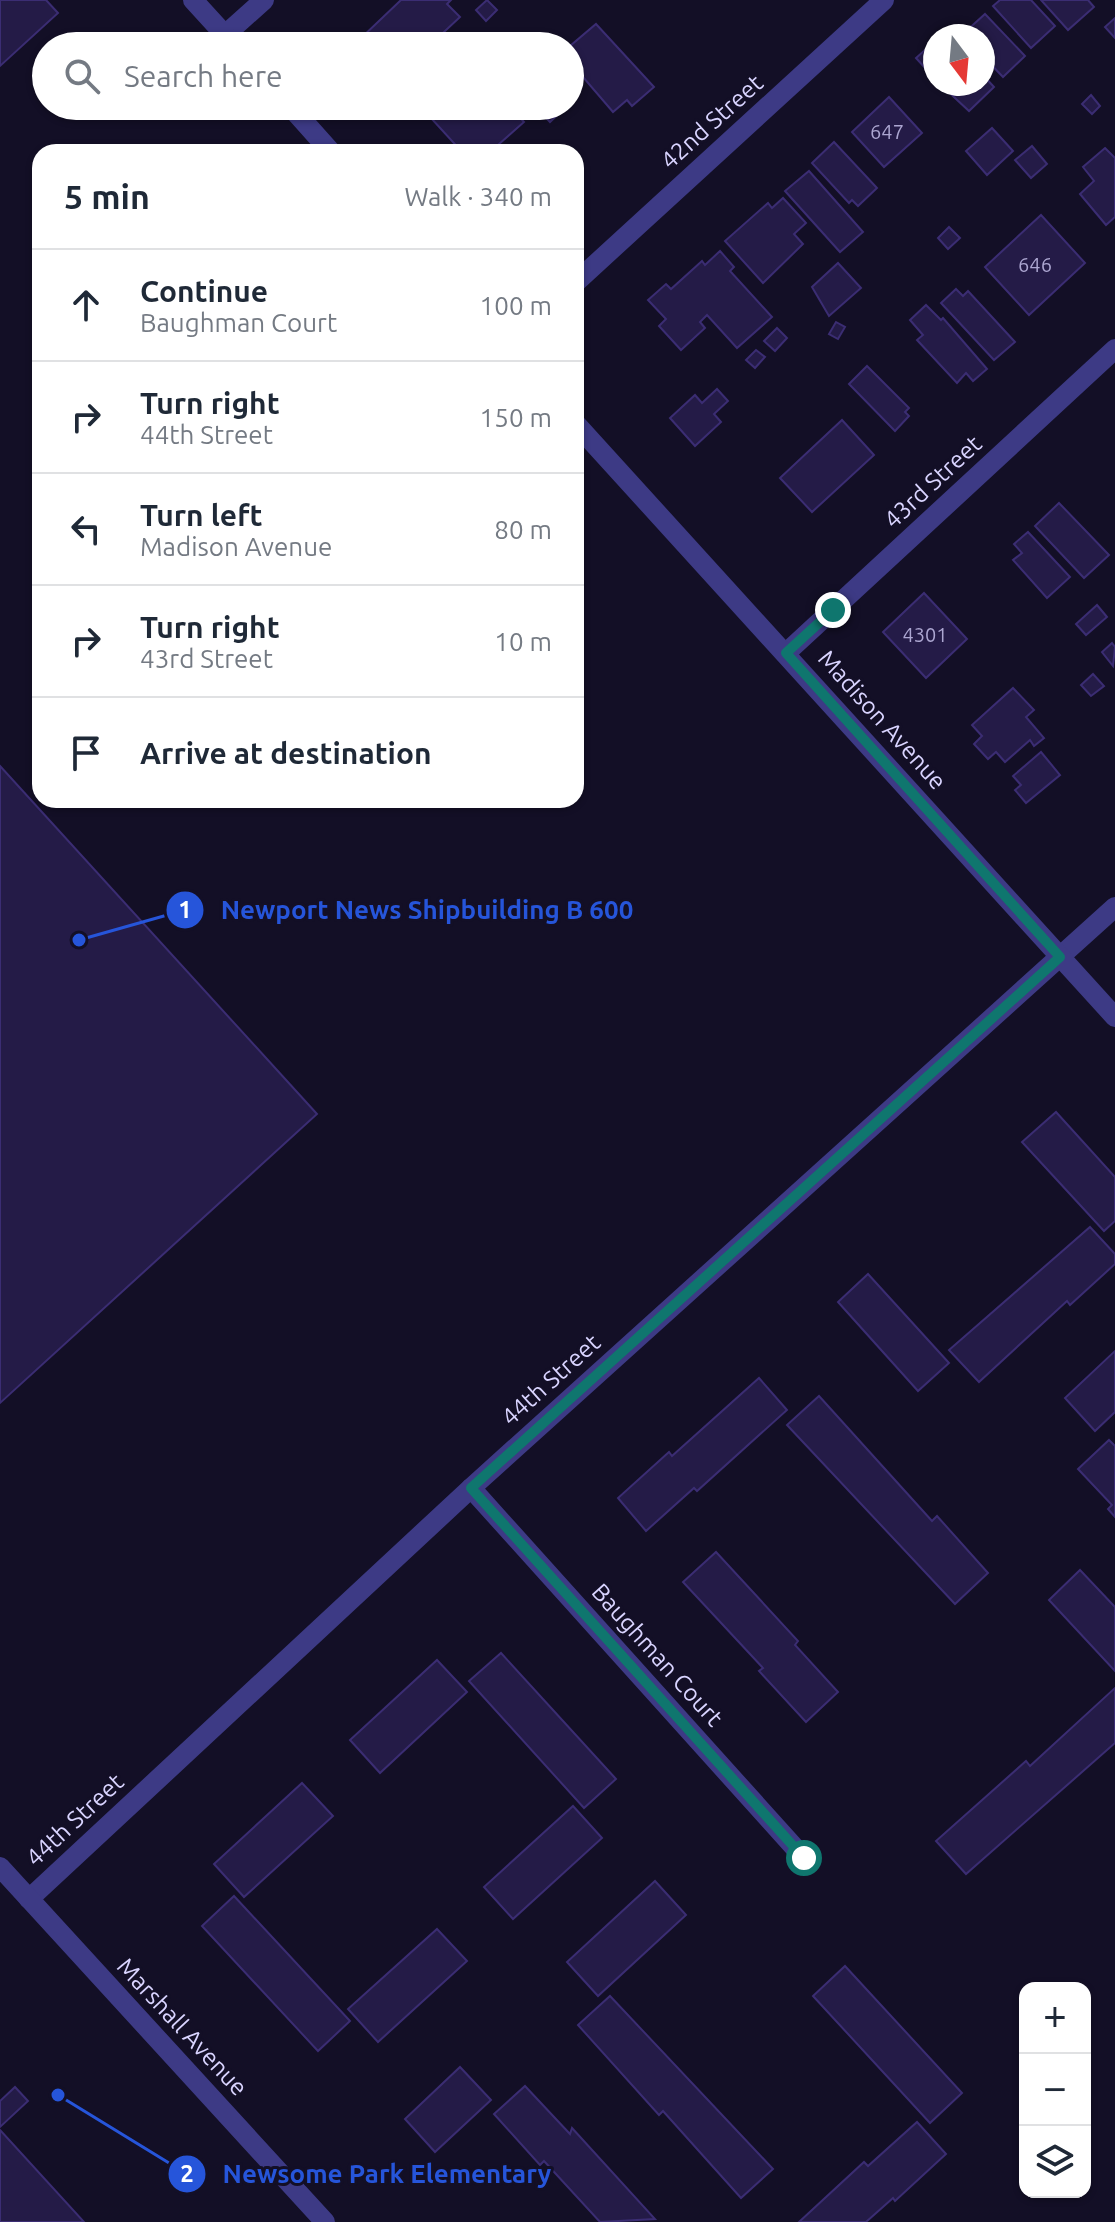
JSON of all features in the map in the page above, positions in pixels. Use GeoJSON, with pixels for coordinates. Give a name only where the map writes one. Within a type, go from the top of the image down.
{"type":"FeatureCollection","features":[{"type":"Feature","properties":{"kind":"street"},"geometry":{"type":"LineString","coordinates":[[193,0],[222,32]]}},
{"type":"Feature","properties":{"kind":"street"},"geometry":{"type":"LineString","coordinates":[[237,32],[264,0]]}},
{"type":"Feature","properties":{"kind":"street","name":"42nd Street"},"geometry":{"type":"LineString","coordinates":[[584,275],[884,0]]}},
{"type":"Feature","properties":{"kind":"street"},"geometry":{"type":"LineString","coordinates":[[302,120],[324,144]]}},
{"type":"Feature","properties":{"kind":"street","name":"43rd Street"},"geometry":{"type":"LineString","coordinates":[[786,653],[1115,349]]}},
{"type":"Feature","properties":{"kind":"street","name":"Madison Avenue"},"geometry":{"type":"LineString","coordinates":[[584,433],[1115,1017]]}},
{"type":"Feature","properties":{"kind":"street","name":"44th Street"},"geometry":{"type":"LineString","coordinates":[[29,1899],[471,1488],[1115,907]]}},
{"type":"Feature","properties":{"kind":"street","name":"Baughman Court"},"geometry":{"type":"LineString","coordinates":[[471,1488],[804,1858]]}},
{"type":"Feature","properties":{"kind":"street","name":"Marshall Avenue"},"geometry":{"type":"LineString","coordinates":[[0,1867],[325,2222]]}},
{"type":"Feature","properties":{"kind":"building"},"geometry":{"type":"Polygon","coordinates":[[[0,0],[46,0],[58,13],[37,32],[32,32],[32,37],[0,66],[0,0]]]}},
{"type":"Feature","properties":{"kind":"building"},"geometry":{"type":"Polygon","coordinates":[[[401,0],[451,0],[447,4],[460,17],[444,32],[367,32],[401,0]]]}},
{"type":"Feature","properties":{"kind":"building"},"geometry":{"type":"Polygon","coordinates":[[[487,0],[497,10],[486,21],[476,10],[487,0]]]}},
{"type":"Feature","properties":{"kind":"building"},"geometry":{"type":"Polygon","coordinates":[[[1000,0],[1031,0],[1055,26],[1031,48],[993,6],[1000,0]]]}},
{"type":"Feature","properties":{"kind":"building"},"geometry":{"type":"Polygon","coordinates":[[[1041,0],[1088,0],[1094,7],[1068,30],[1041,0]]]}},
{"type":"Feature","properties":{"kind":"building"},"geometry":{"type":"Polygon","coordinates":[[[985,14],[995,24],[974,24],[985,14]]]}},
{"type":"Feature","properties":{"kind":"building"},"geometry":{"type":"Polygon","coordinates":[[[1115,18],[1115,38],[1105,27],[1115,18]]]}},
{"type":"Feature","properties":{"kind":"building"},"geometry":{"type":"Polygon","coordinates":[[[596,24],[654,87],[632,106],[627,100],[613,112],[584,78],[584,34],[596,24]]]}},
{"type":"Feature","properties":{"kind":"building"},"geometry":{"type":"Polygon","coordinates":[[[995,24],[1025,56],[1003,77],[995,69],[995,24]]]}},
{"type":"Feature","properties":{"kind":"building"},"geometry":{"type":"Polygon","coordinates":[[[923,52],[923,66],[916,58],[923,52]]]}},
{"type":"Feature","properties":{"kind":"building"},"geometry":{"type":"Polygon","coordinates":[[[1091,95],[1100,106],[1092,114],[1082,104],[1091,95]]]}},
{"type":"Feature","properties":{"kind":"building"},"geometry":{"type":"Polygon","coordinates":[[[953,96],[985,96],[969,111],[953,96]]]}},
{"type":"Feature","properties":{"kind":"building"},"geometry":{"type":"Polygon","coordinates":[[[889,97],[922,133],[884,167],[852,132],[889,97]]]}},
{"type":"Feature","properties":{"kind":"building"},"geometry":{"type":"Polygon","coordinates":[[[433,120],[524,122],[499,144],[455,144],[433,120]]]}},
{"type":"Feature","properties":{"kind":"building"},"geometry":{"type":"Polygon","coordinates":[[[992,128],[1013,151],[987,175],[966,151],[992,128]]]}},
{"type":"Feature","properties":{"kind":"building"},"geometry":{"type":"Polygon","coordinates":[[[834,142],[877,188],[858,206],[852,200],[849,203],[812,163],[834,142]]]}},
{"type":"Feature","properties":{"kind":"building"},"geometry":{"type":"Polygon","coordinates":[[[1032,146],[1047,164],[1031,178],[1015,160],[1032,146]]]}},
{"type":"Feature","properties":{"kind":"building"},"geometry":{"type":"Polygon","coordinates":[[[1105,148],[1115,158],[1115,217],[1106,225],[1080,194],[1094,181],[1083,167],[1105,148]]]}},
{"type":"Feature","properties":{"kind":"building"},"geometry":{"type":"Polygon","coordinates":[[[809,171],[863,232],[840,252],[785,191],[809,171]]]}},
{"type":"Feature","properties":{"kind":"building"},"geometry":{"type":"Polygon","coordinates":[[[783,198],[806,223],[794,234],[803,244],[763,283],[725,241],[768,203],[772,208],[783,198]]]}},
{"type":"Feature","properties":{"kind":"building"},"geometry":{"type":"Polygon","coordinates":[[[1041,215],[1085,263],[1029,315],[985,267],[1041,215]]]}},
{"type":"Feature","properties":{"kind":"building"},"geometry":{"type":"Polygon","coordinates":[[[949,227],[960,238],[948,249],[938,238],[949,227]]]}},
{"type":"Feature","properties":{"kind":"building"},"geometry":{"type":"Polygon","coordinates":[[[720,251],[734,267],[730,271],[772,317],[737,348],[707,315],[700,322],[705,328],[681,350],[659,326],[666,319],[648,300],[666,284],[671,289],[702,261],[705,265],[720,251]]]}},
{"type":"Feature","properties":{"kind":"building"},"geometry":{"type":"Polygon","coordinates":[[[838,263],[861,288],[829,316],[812,287],[838,263]]]}},
{"type":"Feature","properties":{"kind":"building"},"geometry":{"type":"Polygon","coordinates":[[[956,289],[963,296],[968,291],[1015,342],[994,360],[941,303],[956,289]]]}},
{"type":"Feature","properties":{"kind":"building"},"geometry":{"type":"Polygon","coordinates":[[[926,305],[941,320],[943,318],[987,369],[973,381],[966,373],[957,383],[917,340],[923,335],[910,320],[926,305]]]}},
{"type":"Feature","properties":{"kind":"building"},"geometry":{"type":"Polygon","coordinates":[[[836,322],[845,327],[838,339],[829,334],[836,322]]]}},
{"type":"Feature","properties":{"kind":"building"},"geometry":{"type":"Polygon","coordinates":[[[777,328],[787,338],[775,351],[764,341],[777,328]]]}},
{"type":"Feature","properties":{"kind":"building"},"geometry":{"type":"Polygon","coordinates":[[[756,350],[765,357],[755,368],[746,360],[756,350]]]}},
{"type":"Feature","properties":{"kind":"building"},"geometry":{"type":"Polygon","coordinates":[[[867,366],[909,408],[905,412],[909,416],[895,431],[849,384],[867,366]]]}},
{"type":"Feature","properties":{"kind":"building"},"geometry":{"type":"Polygon","coordinates":[[[717,389],[728,401],[714,414],[721,422],[695,446],[670,418],[695,395],[702,403],[717,389]]]}},
{"type":"Feature","properties":{"kind":"building"},"geometry":{"type":"Polygon","coordinates":[[[842,420],[874,455],[812,512],[780,478],[842,420]]]}},
{"type":"Feature","properties":{"kind":"building"},"geometry":{"type":"Polygon","coordinates":[[[1059,503],[1109,555],[1084,578],[1035,526],[1059,503]]]}},
{"type":"Feature","properties":{"kind":"building"},"geometry":{"type":"Polygon","coordinates":[[[1028,532],[1070,577],[1047,598],[1013,560],[1022,553],[1014,544],[1028,532]]]}},
{"type":"Feature","properties":{"kind":"building"},"geometry":{"type":"Polygon","coordinates":[[[924,593],[967,639],[926,678],[883,632],[924,593]]]}},
{"type":"Feature","properties":{"kind":"building"},"geometry":{"type":"Polygon","coordinates":[[[1097,605],[1107,617],[1086,635],[1076,624],[1097,605]]]}},
{"type":"Feature","properties":{"kind":"building"},"geometry":{"type":"Polygon","coordinates":[[[1112,643],[1115,647],[1113,666],[1102,652],[1112,643]]]}},
{"type":"Feature","properties":{"kind":"building"},"geometry":{"type":"Polygon","coordinates":[[[1093,674],[1104,686],[1091,696],[1081,685],[1093,674]]]}},
{"type":"Feature","properties":{"kind":"building"},"geometry":{"type":"Polygon","coordinates":[[[1013,688],[1034,710],[1026,717],[1044,738],[1034,746],[1030,740],[1005,762],[996,752],[988,759],[974,744],[982,736],[972,725],[1013,688]]]}},
{"type":"Feature","properties":{"kind":"building"},"geometry":{"type":"Polygon","coordinates":[[[1041,752],[1060,775],[1026,803],[1015,790],[1021,785],[1013,776],[1041,752]]]}},
{"type":"Feature","properties":{"kind":"building"},"geometry":{"type":"Polygon","coordinates":[[[0,766],[32,801],[32,808],[38,808],[317,1114],[0,1403],[0,766]]]}},
{"type":"Feature","properties":{"kind":"building"},"geometry":{"type":"Polygon","coordinates":[[[1056,1112],[1115,1177],[1115,1221],[1104,1231],[1022,1142],[1056,1112]]]}},
{"type":"Feature","properties":{"kind":"building"},"geometry":{"type":"Polygon","coordinates":[[[1090,1227],[1115,1254],[1115,1264],[1070,1305],[1067,1301],[979,1382],[949,1350],[1090,1227]]]}},
{"type":"Feature","properties":{"kind":"building"},"geometry":{"type":"Polygon","coordinates":[[[868,1274],[949,1363],[918,1391],[838,1302],[868,1274]]]}},
{"type":"Feature","properties":{"kind":"building"},"geometry":{"type":"Polygon","coordinates":[[[1115,1351],[1115,1412],[1095,1431],[1065,1398],[1115,1351]]]}},
{"type":"Feature","properties":{"kind":"building"},"geometry":{"type":"Polygon","coordinates":[[[759,1378],[787,1410],[697,1491],[694,1488],[646,1531],[618,1498],[669,1452],[672,1456],[759,1378]]]}},
{"type":"Feature","properties":{"kind":"building"},"geometry":{"type":"Polygon","coordinates":[[[819,1396],[932,1521],[937,1516],[988,1573],[955,1604],[787,1425],[819,1396]]]}},
{"type":"Feature","properties":{"kind":"building"},"geometry":{"type":"Polygon","coordinates":[[[1109,1440],[1115,1446],[1115,1517],[1108,1509],[1112,1505],[1078,1469],[1109,1440]]]}},
{"type":"Feature","properties":{"kind":"building"},"geometry":{"type":"Polygon","coordinates":[[[716,1552],[798,1641],[795,1645],[838,1692],[806,1722],[759,1671],[763,1668],[683,1582],[716,1552]]]}},
{"type":"Feature","properties":{"kind":"building"},"geometry":{"type":"Polygon","coordinates":[[[1080,1570],[1115,1607],[1115,1671],[1049,1600],[1080,1570]]]}},
{"type":"Feature","properties":{"kind":"building"},"geometry":{"type":"Polygon","coordinates":[[[501,1653],[616,1779],[584,1808],[469,1681],[501,1653]]]}},
{"type":"Feature","properties":{"kind":"building"},"geometry":{"type":"Polygon","coordinates":[[[437,1660],[467,1692],[380,1773],[350,1740],[437,1660]]]}},
{"type":"Feature","properties":{"kind":"building"},"geometry":{"type":"Polygon","coordinates":[[[1115,1688],[1115,1743],[966,1874],[936,1841],[1026,1761],[1030,1766],[1115,1688]]]}},
{"type":"Feature","properties":{"kind":"building"},"geometry":{"type":"Polygon","coordinates":[[[302,1783],[333,1816],[244,1897],[214,1864],[302,1783]]]}},
{"type":"Feature","properties":{"kind":"building"},"geometry":{"type":"Polygon","coordinates":[[[573,1806],[602,1838],[513,1919],[484,1887],[573,1806]]]}},
{"type":"Feature","properties":{"kind":"building"},"geometry":{"type":"Polygon","coordinates":[[[655,1881],[686,1915],[598,1996],[567,1962],[655,1881]]]}},
{"type":"Feature","properties":{"kind":"building"},"geometry":{"type":"Polygon","coordinates":[[[234,1896],[350,2021],[318,2051],[202,1926],[234,1896]]]}},
{"type":"Feature","properties":{"kind":"building"},"geometry":{"type":"Polygon","coordinates":[[[437,1929],[467,1961],[378,2042],[348,2009],[437,1929]]]}},
{"type":"Feature","properties":{"kind":"building"},"geometry":{"type":"Polygon","coordinates":[[[845,1966],[962,2093],[930,2123],[813,1996],[845,1966]]]}},
{"type":"Feature","properties":{"kind":"building"},"geometry":{"type":"Polygon","coordinates":[[[610,1996],[773,2169],[741,2198],[663,2111],[659,2115],[578,2025],[610,1996]]]}},
{"type":"Feature","properties":{"kind":"building"},"geometry":{"type":"Polygon","coordinates":[[[460,2067],[491,2100],[435,2152],[405,2119],[460,2067]]]}},
{"type":"Feature","properties":{"kind":"building"},"geometry":{"type":"Polygon","coordinates":[[[525,2086],[570,2134],[572,2128],[655,2219],[600,2222],[544,2161],[540,2165],[494,2114],[525,2086]]]}},
{"type":"Feature","properties":{"kind":"building"},"geometry":{"type":"Polygon","coordinates":[[[15,2087],[28,2101],[0,2127],[0,2101],[15,2087]]]}},
{"type":"Feature","properties":{"kind":"building"},"geometry":{"type":"Polygon","coordinates":[[[917,2122],[946,2154],[895,2201],[893,2198],[866,2222],[799,2222],[864,2162],[868,2166],[917,2122]]]}},
{"type":"Feature","properties":{"kind":"building"},"geometry":{"type":"Polygon","coordinates":[[[0,2130],[84,2222],[0,2222],[0,2130]]]}},
{"type":"Feature","properties":{"kind":"place","name":"Newport News Shipbuilding B 600"},"geometry":{"type":"Point","coordinates":[79,940]}},
{"type":"Feature","properties":{"kind":"place","name":"Newsome Park Elementary"},"geometry":{"type":"Point","coordinates":[58,2095]}},
{"type":"Feature","properties":{"kind":"route"},"geometry":{"type":"LineString","coordinates":[[804,1858],[471,1488],[1060,957],[786,653],[833,610]]}}]}
